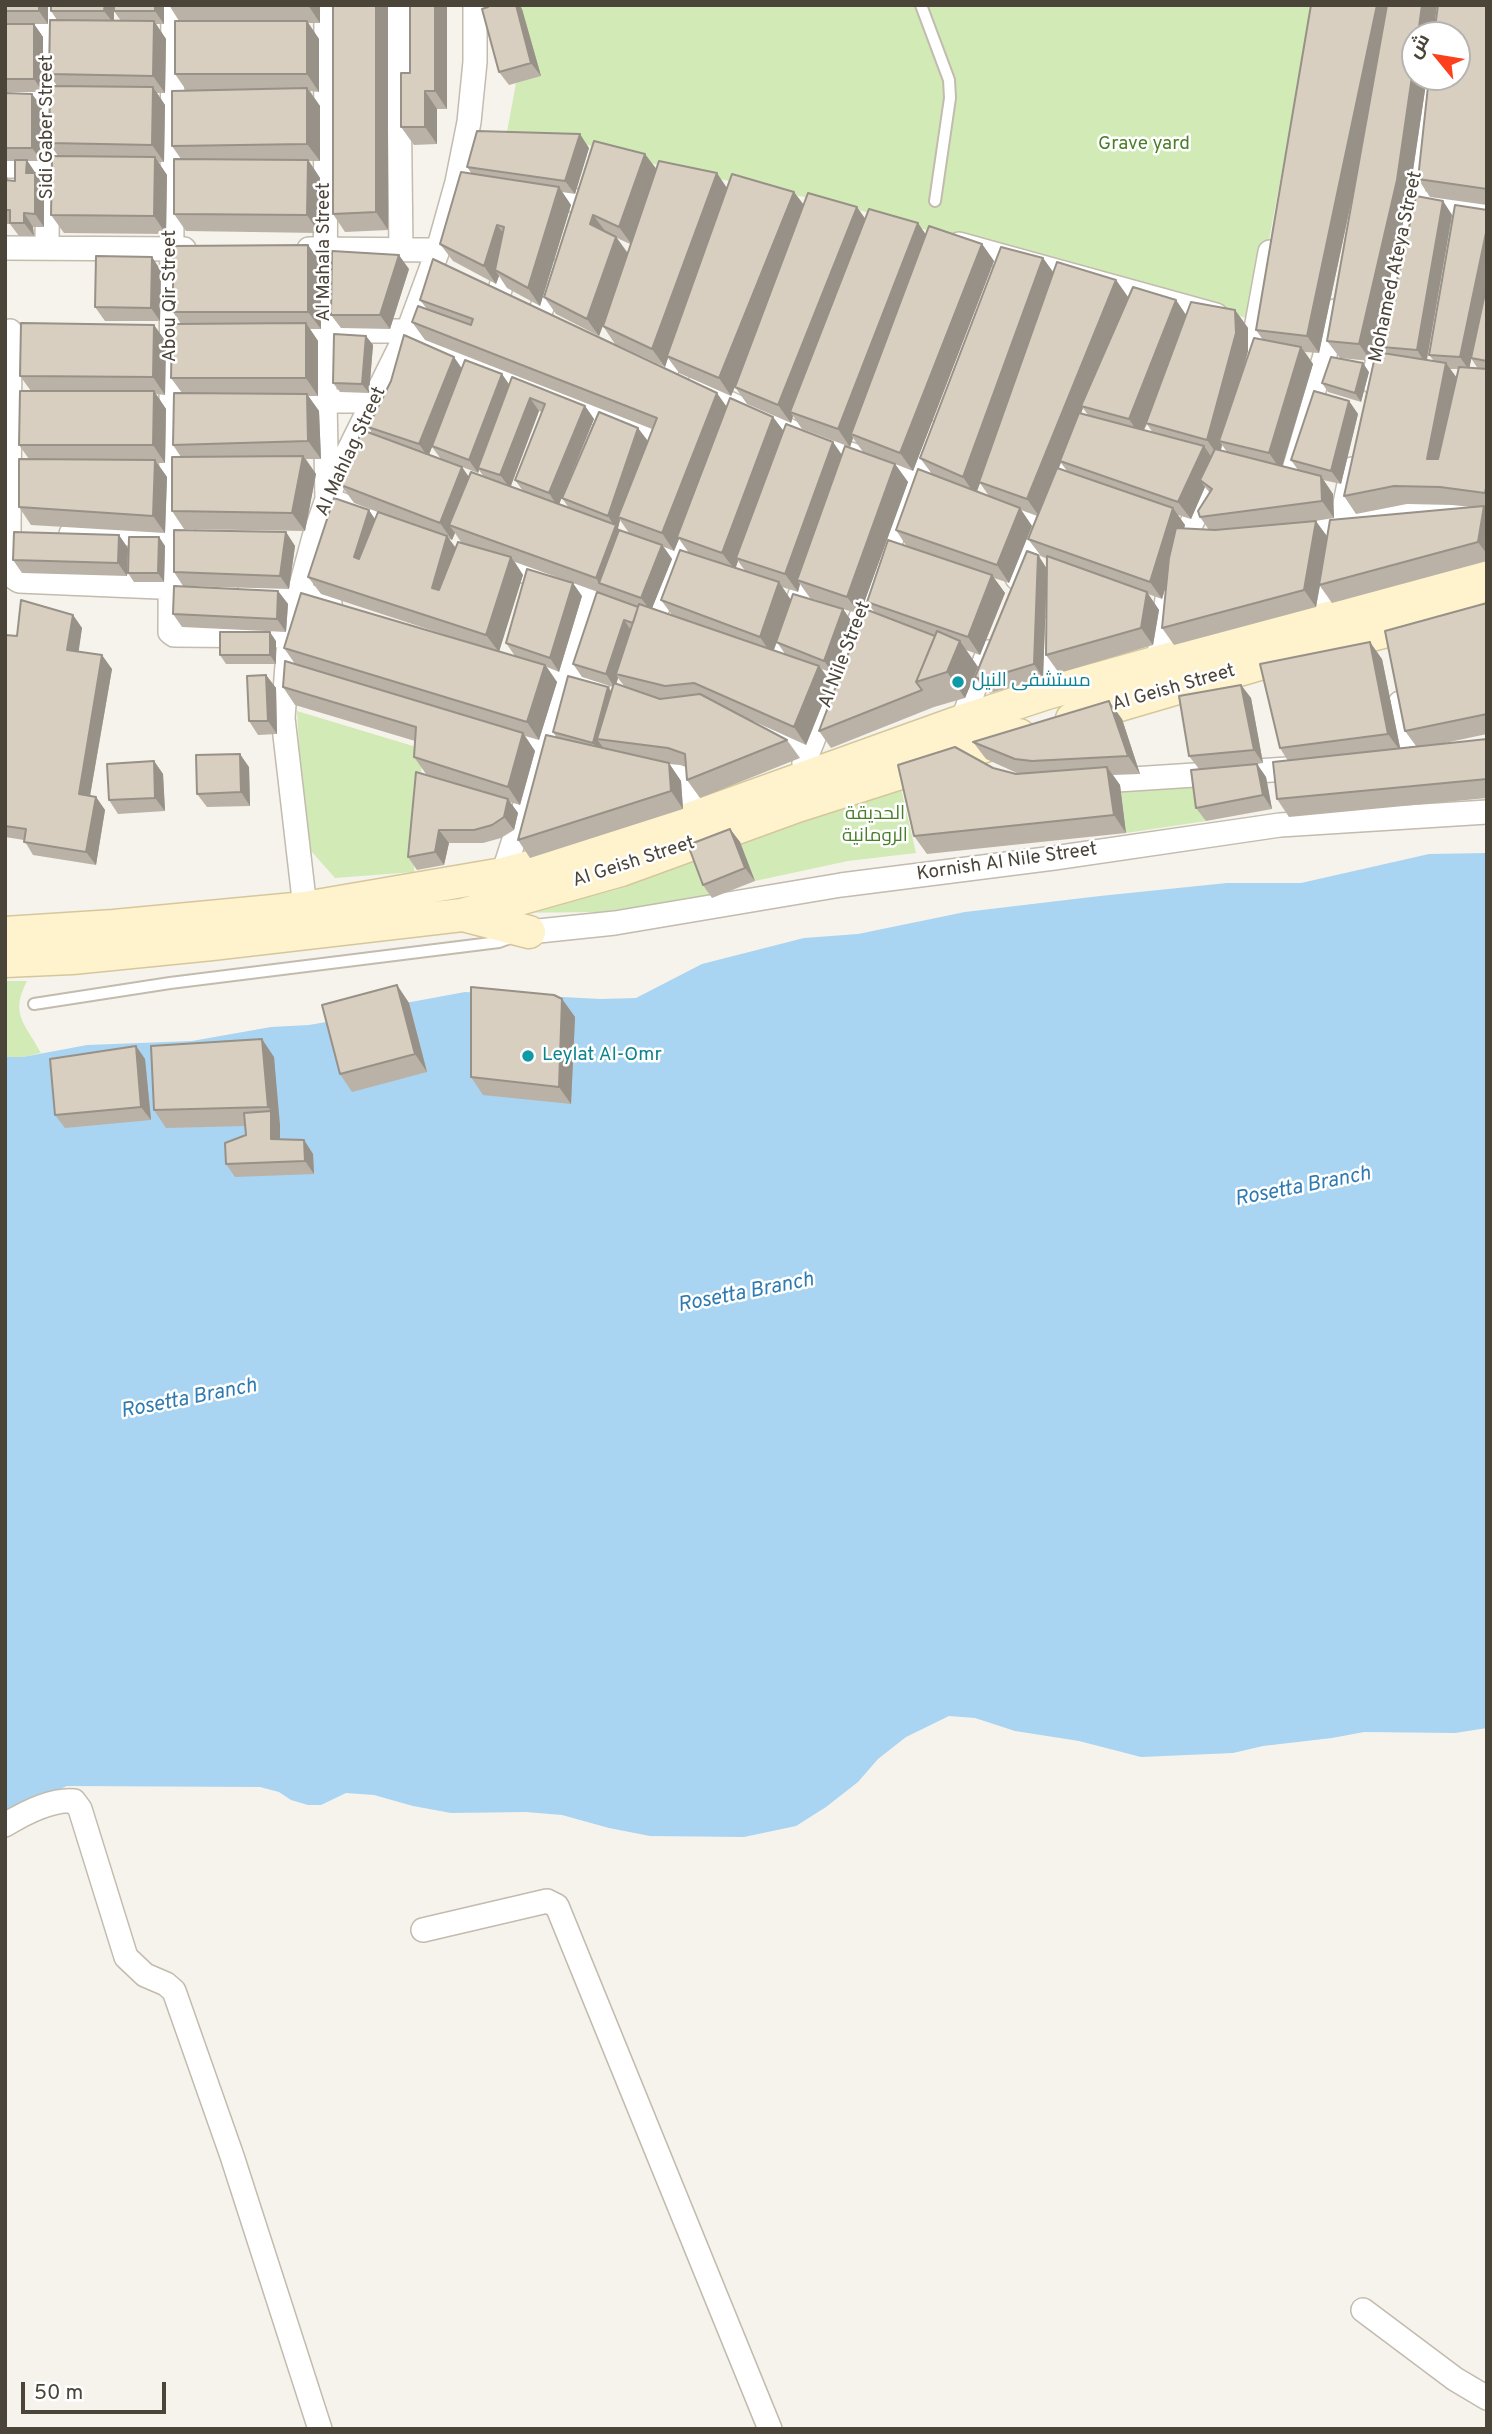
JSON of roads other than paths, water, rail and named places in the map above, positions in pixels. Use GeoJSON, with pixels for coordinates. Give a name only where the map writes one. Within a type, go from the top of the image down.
{"type":"FeatureCollection","features":[{"type":"Feature","properties":{"kind":"main road","name":"Al Geish Street"},"geometry":{"type":"LineString","coordinates":[[5,961],[72,958],[212,944],[462,915],[621,870],[972,746],[1047,694],[1158,662],[1487,577]]}},
{"type":"Feature","properties":{"kind":"main road","name":"Al Geish Street"},"geometry":{"type":"LineString","coordinates":[[5,933],[305,908],[503,874],[591,852],[798,779],[972,746],[1266,676],[1387,644],[1487,605]]}},
{"type":"Feature","properties":{"kind":"main road"},"geometry":{"type":"LineString","coordinates":[[462,915],[528,932]]}},
{"type":"Feature","properties":{"kind":"street","name":"Sidi Gaber Street"},"geometry":{"type":"LineString","coordinates":[[47,248],[49,5]]}},
{"type":"Feature","properties":{"kind":"street","name":"Abou Qir Street"},"geometry":{"type":"LineString","coordinates":[[173,5],[170,629],[173,635],[291,636]]}},
{"type":"Feature","properties":{"kind":"street","name":"Al Mahala Street"},"geometry":{"type":"LineString","coordinates":[[326,5],[325,401],[334,466]]}},
{"type":"Feature","properties":{"kind":"street"},"geometry":{"type":"LineString","coordinates":[[398,5],[401,250]]}},
{"type":"Feature","properties":{"kind":"street","name":"Al Mahlag Street"},"geometry":{"type":"LineString","coordinates":[[305,908],[283,718],[286,669],[299,593],[334,466],[356,437],[376,401],[409,328],[435,258],[457,182],[469,122],[475,62],[475,5]]}},
{"type":"Feature","properties":{"kind":"street"},"geometry":{"type":"LineString","coordinates":[[298,31],[326,31]]}},
{"type":"Feature","properties":{"kind":"street"},"geometry":{"type":"LineString","coordinates":[[5,32],[107,32]]}},
{"type":"Feature","properties":{"kind":"street"},"geometry":{"type":"LineString","coordinates":[[146,32],[201,32]]}},
{"type":"Feature","properties":{"kind":"street","name":"Mohamed Ateya Street"},"geometry":{"type":"LineString","coordinates":[[1368,404],[1412,200],[1430,91]]}},
{"type":"Feature","properties":{"kind":"street"},"geometry":{"type":"LineString","coordinates":[[298,98],[326,98]]}},
{"type":"Feature","properties":{"kind":"street"},"geometry":{"type":"LineString","coordinates":[[5,99],[103,99]]}},
{"type":"Feature","properties":{"kind":"street"},"geometry":{"type":"LineString","coordinates":[[145,99],[200,99]]}},
{"type":"Feature","properties":{"kind":"street"},"geometry":{"type":"LineString","coordinates":[[144,166],[200,165]]}},
{"type":"Feature","properties":{"kind":"street"},"geometry":{"type":"LineString","coordinates":[[298,165],[326,165]]}},
{"type":"Feature","properties":{"kind":"street"},"geometry":{"type":"LineString","coordinates":[[5,166],[103,166]]}},
{"type":"Feature","properties":{"kind":"street"},"geometry":{"type":"LineString","coordinates":[[572,224],[585,176]]}},
{"type":"Feature","properties":{"kind":"street"},"geometry":{"type":"LineString","coordinates":[[457,182],[484,186]]}},
{"type":"Feature","properties":{"kind":"street"},"geometry":{"type":"LineString","coordinates":[[511,190],[579,201]]}},
{"type":"Feature","properties":{"kind":"street"},"geometry":{"type":"LineString","coordinates":[[1412,200],[1487,214]]}},
{"type":"Feature","properties":{"kind":"street"},"geometry":{"type":"LineString","coordinates":[[1158,662],[1165,606],[1220,464],[1243,393],[1274,232]]}},
{"type":"Feature","properties":{"kind":"street"},"geometry":{"type":"LineString","coordinates":[[935,237],[1058,273],[1256,325]]}},
{"type":"Feature","properties":{"kind":"street"},"geometry":{"type":"LineString","coordinates":[[539,315],[565,247]]}},
{"type":"Feature","properties":{"kind":"street"},"geometry":{"type":"LineString","coordinates":[[5,248],[199,249]]}},
{"type":"Feature","properties":{"kind":"street"},"geometry":{"type":"LineString","coordinates":[[498,296],[513,248]]}},
{"type":"Feature","properties":{"kind":"street"},"geometry":{"type":"LineString","coordinates":[[283,249],[401,250],[435,258],[454,276]]}},
{"type":"Feature","properties":{"kind":"street"},"geometry":{"type":"LineString","coordinates":[[992,281],[1002,257]]}},
{"type":"Feature","properties":{"kind":"street"},"geometry":{"type":"LineString","coordinates":[[1050,299],[1058,273]]}},
{"type":"Feature","properties":{"kind":"street"},"geometry":{"type":"LineString","coordinates":[[476,286],[561,325]]}},
{"type":"Feature","properties":{"kind":"street"},"geometry":{"type":"LineString","coordinates":[[1285,479],[1324,359],[1339,291]]}},
{"type":"Feature","properties":{"kind":"street"},"geometry":{"type":"LineString","coordinates":[[1127,317],[1137,294]]}},
{"type":"Feature","properties":{"kind":"street"},"geometry":{"type":"LineString","coordinates":[[1185,333],[1194,309]]}},
{"type":"Feature","properties":{"kind":"street"},"geometry":{"type":"LineString","coordinates":[[665,374],[688,312]]}},
{"type":"Feature","properties":{"kind":"street"},"geometry":{"type":"LineString","coordinates":[[287,331],[409,328],[438,323]]}},
{"type":"Feature","properties":{"kind":"street"},"geometry":{"type":"LineString","coordinates":[[409,328],[468,362],[652,436],[653,444],[640,479]]}},
{"type":"Feature","properties":{"kind":"street"},"geometry":{"type":"LineString","coordinates":[[37,331],[8,331],[7,534],[10,573],[19,581],[299,593],[349,609]]}},
{"type":"Feature","properties":{"kind":"street"},"geometry":{"type":"LineString","coordinates":[[144,331],[197,331]]}},
{"type":"Feature","properties":{"kind":"street"},"geometry":{"type":"LineString","coordinates":[[1253,349],[1277,353]]}},
{"type":"Feature","properties":{"kind":"street"},"geometry":{"type":"LineString","coordinates":[[1300,356],[1402,369]]}},
{"type":"Feature","properties":{"kind":"street"},"geometry":{"type":"LineString","coordinates":[[458,388],[468,362]]}},
{"type":"Feature","properties":{"kind":"street"},"geometry":{"type":"LineString","coordinates":[[641,363],[792,432],[1039,523]]}},
{"type":"Feature","properties":{"kind":"street"},"geometry":{"type":"LineString","coordinates":[[727,432],[747,382]]}},
{"type":"Feature","properties":{"kind":"street"},"geometry":{"type":"LineString","coordinates":[[512,409],[522,384]]}},
{"type":"Feature","properties":{"kind":"street"},"geometry":{"type":"LineString","coordinates":[[7,400],[36,400]]}},
{"type":"Feature","properties":{"kind":"street"},"geometry":{"type":"LineString","coordinates":[[144,400],[196,400]]}},
{"type":"Feature","properties":{"kind":"street"},"geometry":{"type":"LineString","coordinates":[[286,401],[376,401]]}},
{"type":"Feature","properties":{"kind":"street"},"geometry":{"type":"LineString","coordinates":[[783,456],[802,407]]}},
{"type":"Feature","properties":{"kind":"street"},"geometry":{"type":"LineString","coordinates":[[594,442],[605,416]]}},
{"type":"Feature","properties":{"kind":"street","name":"Al Nile Street"},"geometry":{"type":"LineString","coordinates":[[798,779],[939,418]]}},
{"type":"Feature","properties":{"kind":"street"},"geometry":{"type":"LineString","coordinates":[[1006,594],[1035,559],[1039,523],[1058,481],[1089,425]]}},
{"type":"Feature","properties":{"kind":"street"},"geometry":{"type":"LineString","coordinates":[[843,480],[862,430]]}},
{"type":"Feature","properties":{"kind":"street"},"geometry":{"type":"LineString","coordinates":[[356,437],[380,446]]}},
{"type":"Feature","properties":{"kind":"street"},"geometry":{"type":"LineString","coordinates":[[1321,621],[1339,524],[1356,453]]}},
{"type":"Feature","properties":{"kind":"street"},"geometry":{"type":"LineString","coordinates":[[1195,456],[1285,479],[1347,491]]}},
{"type":"Feature","properties":{"kind":"street"},"geometry":{"type":"LineString","coordinates":[[143,467],[196,466]]}},
{"type":"Feature","properties":{"kind":"street"},"geometry":{"type":"LineString","coordinates":[[300,467],[334,466]]}},
{"type":"Feature","properties":{"kind":"street"},"geometry":{"type":"LineString","coordinates":[[7,470],[36,469]]}},
{"type":"Feature","properties":{"kind":"street"},"geometry":{"type":"LineString","coordinates":[[1058,481],[1084,490]]}},
{"type":"Feature","properties":{"kind":"street"},"geometry":{"type":"LineString","coordinates":[[327,499],[422,534]]}},
{"type":"Feature","properties":{"kind":"street"},"geometry":{"type":"LineString","coordinates":[[1274,534],[1426,509],[1453,509],[1487,514]]}},
{"type":"Feature","properties":{"kind":"street"},"geometry":{"type":"LineString","coordinates":[[1164,514],[1195,531]]}},
{"type":"Feature","properties":{"kind":"street"},"geometry":{"type":"LineString","coordinates":[[378,547],[388,522]]}},
{"type":"Feature","properties":{"kind":"street"},"geometry":{"type":"LineString","coordinates":[[654,617],[687,533]]}},
{"type":"Feature","properties":{"kind":"street"},"geometry":{"type":"LineString","coordinates":[[7,534],[209,535]]}},
{"type":"Feature","properties":{"kind":"street"},"geometry":{"type":"LineString","coordinates":[[288,536],[314,537]]}},
{"type":"Feature","properties":{"kind":"street"},"geometry":{"type":"LineString","coordinates":[[618,536],[723,575]]}},
{"type":"Feature","properties":{"kind":"street"},"geometry":{"type":"LineString","coordinates":[[776,657],[820,541]]}},
{"type":"Feature","properties":{"kind":"street"},"geometry":{"type":"LineString","coordinates":[[888,546],[913,555]]}},
{"type":"Feature","properties":{"kind":"street"},"geometry":{"type":"LineString","coordinates":[[467,551],[679,625]]}},
{"type":"Feature","properties":{"kind":"street"},"geometry":{"type":"LineString","coordinates":[[520,597],[528,573]]}},
{"type":"Feature","properties":{"kind":"street"},"geometry":{"type":"LineString","coordinates":[[773,592],[828,611],[886,626]]}},
{"type":"Feature","properties":{"kind":"street"},"geometry":{"type":"LineString","coordinates":[[503,874],[592,595]]}},
{"type":"Feature","properties":{"kind":"street"},"geometry":{"type":"LineString","coordinates":[[1140,597],[1165,606]]}},
{"type":"Feature","properties":{"kind":"street"},"geometry":{"type":"LineString","coordinates":[[1047,694],[1052,604]]}},
{"type":"Feature","properties":{"kind":"street"},"geometry":{"type":"LineString","coordinates":[[972,746],[985,661],[998,626]]}},
{"type":"Feature","properties":{"kind":"street"},"geometry":{"type":"LineString","coordinates":[[752,649],[837,679]]}},
{"type":"Feature","properties":{"kind":"street"},"geometry":{"type":"LineString","coordinates":[[960,652],[985,661]]}},
{"type":"Feature","properties":{"kind":"street"},"geometry":{"type":"LineString","coordinates":[[502,657],[566,678],[619,688]]}},
{"type":"Feature","properties":{"kind":"street"},"geometry":{"type":"LineString","coordinates":[[286,669],[312,676]]}},
{"type":"Feature","properties":{"kind":"street"},"geometry":{"type":"LineString","coordinates":[[1396,682],[1412,758]]}},
{"type":"Feature","properties":{"kind":"street"},"geometry":{"type":"LineString","coordinates":[[741,722],[809,750]]}},
{"type":"Feature","properties":{"kind":"street"},"geometry":{"type":"LineString","coordinates":[[480,726],[595,761]]}},
{"type":"Feature","properties":{"kind":"street"},"geometry":{"type":"LineString","coordinates":[[1281,743],[1287,769]]}},
{"type":"Feature","properties":{"kind":"street"},"geometry":{"type":"LineString","coordinates":[[1384,760],[1437,755]]}},
{"type":"Feature","properties":{"kind":"street"},"geometry":{"type":"LineString","coordinates":[[1070,783],[1329,765]]}},
{"type":"Feature","properties":{"kind":"street"},"geometry":{"type":"LineString","coordinates":[[621,766],[682,771],[687,778],[691,818]]}},
{"type":"Feature","properties":{"kind":"street"},"geometry":{"type":"LineString","coordinates":[[497,805],[523,813]]}},
{"type":"Feature","properties":{"kind":"street","name":"Kornish Al Nile Street"},"geometry":{"type":"LineString","coordinates":[[528,932],[615,923],[841,885],[1280,825],[1487,812]]}},
{"type":"Feature","properties":{"kind":"street"},"geometry":{"type":"LineString","coordinates":[[5,1825],[63,1801],[74,1801],[80,1809],[124,1951],[140,1971],[174,1991],[232,2156],[320,2429]]}},
{"type":"Feature","properties":{"kind":"street"},"geometry":{"type":"LineString","coordinates":[[423,1930],[547,1902],[557,1906],[770,2429]]}},
{"type":"Feature","properties":{"kind":"street"},"geometry":{"type":"LineString","coordinates":[[1363,2310],[1455,2379],[1487,2398]]}},
{"type":"Feature","properties":{"kind":"lane"},"geometry":{"type":"LineString","coordinates":[[921,5],[948,80],[950,98],[935,201]]}},
{"type":"Feature","properties":{"kind":"lane"},"geometry":{"type":"LineString","coordinates":[[34,1004],[170,983],[499,942],[528,932]]}},
{"type":"Feature","properties":{"kind":"water","name":"Rosetta Branch"},"geometry":{"type":"Polygon","coordinates":[[[1487,853],[1487,1728],[1455,1733],[1364,1732],[1263,1746],[1233,1753],[1141,1757],[1079,1741],[1015,1731],[975,1718],[949,1716],[906,1737],[878,1759],[858,1782],[796,1826],[744,1837],[650,1836],[562,1815],[526,1812],[451,1813],[374,1795],[346,1793],[321,1805],[308,1805],[260,1787],[67,1786],[43,1797],[5,1825],[5,1057],[23,1057],[87,1045],[192,1041],[271,1027],[309,1025],[373,1009],[465,992],[601,999],[636,998],[702,964],[804,938],[858,934],[965,912],[1100,896],[1227,883],[1301,883],[1429,854],[1487,853]]]}},
{"type":"Feature","properties":{"kind":"place","name":"مستشفى النيل"},"geometry":{"type":"Point","coordinates":[958,682]}},
{"type":"Feature","properties":{"kind":"place","name":"Leylat Al-Omr"},"geometry":{"type":"Point","coordinates":[528,1056]}},
{"type":"Feature","properties":{"kind":"park label","name":"Grave yard"},"geometry":{"type":"Point","coordinates":[1144,145]}},
{"type":"Feature","properties":{"kind":"park label","name":"الحديقة الرومانية"},"geometry":{"type":"Point","coordinates":[875,826]}}]}
